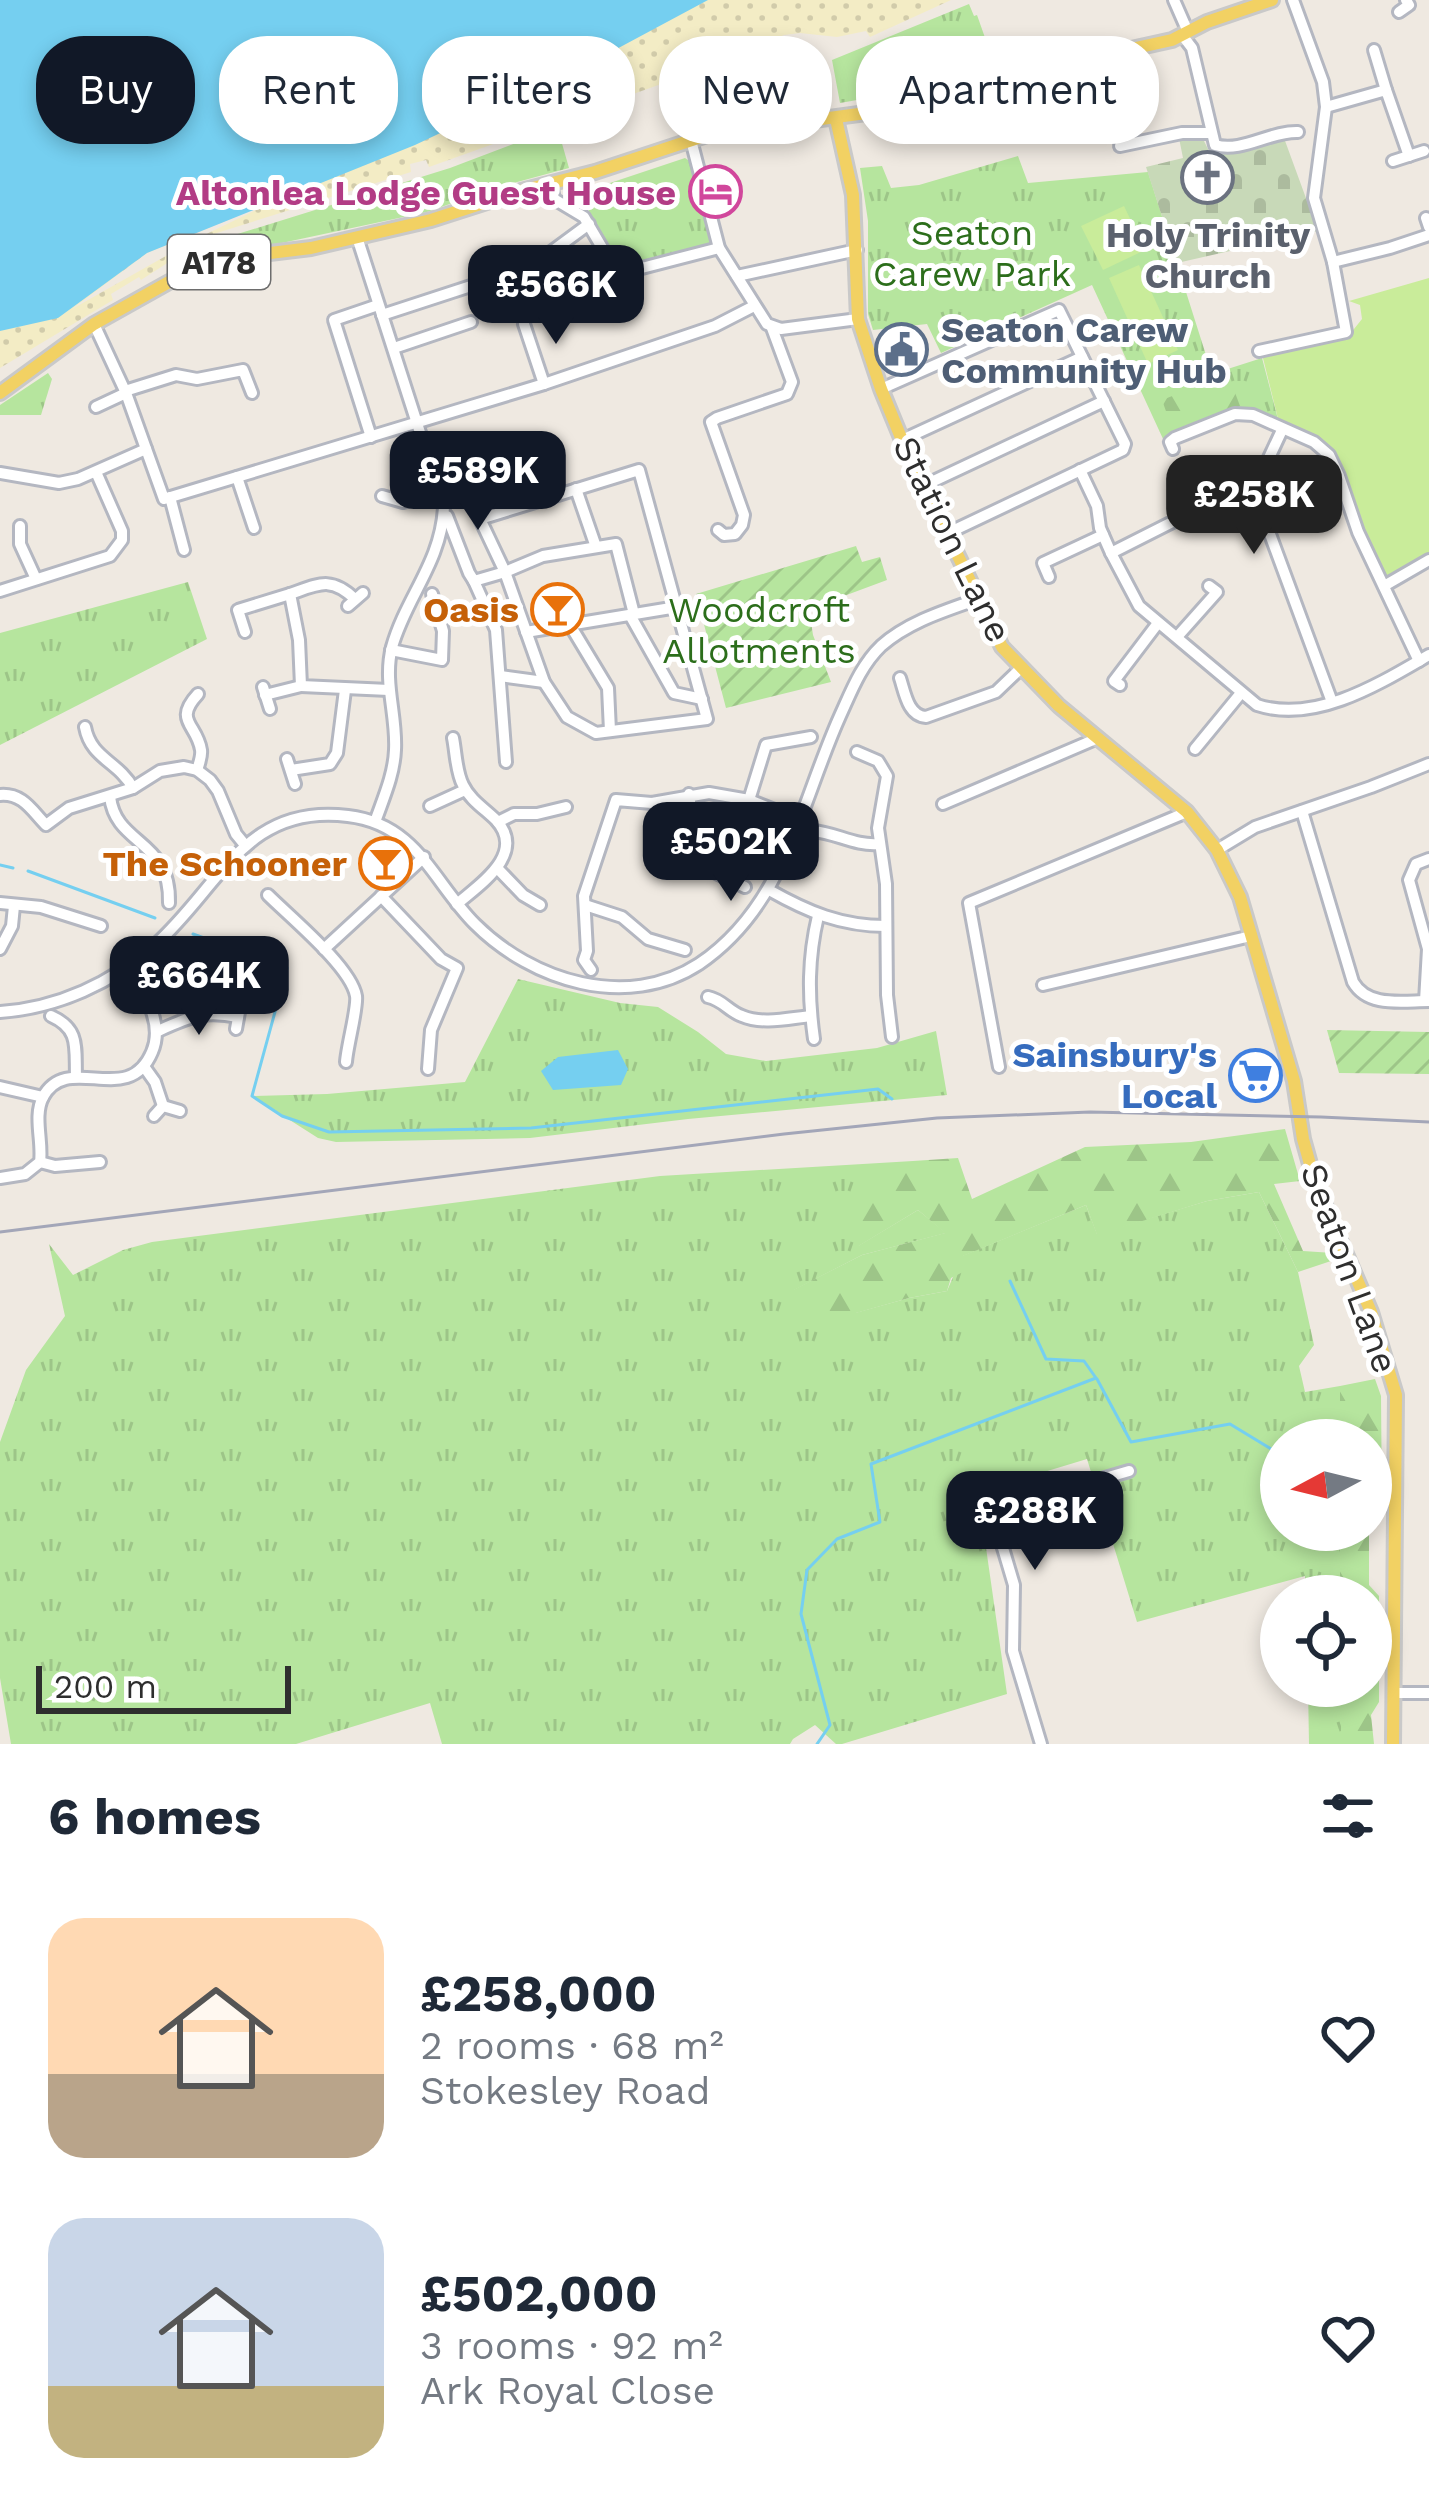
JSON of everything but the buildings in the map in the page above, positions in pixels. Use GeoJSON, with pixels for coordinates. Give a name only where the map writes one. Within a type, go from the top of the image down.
{"type":"FeatureCollection","features":[{"type":"Feature","properties":{"kind":"main road","name":"A178"},"geometry":{"type":"LineString","coordinates":[[832,119],[1137,49],[1272,0]]}},
{"type":"Feature","properties":{"kind":"main road","name":"Station Lane"},"geometry":{"type":"LineString","coordinates":[[836,119],[853,195],[858,319],[881,389],[946,535],[1002,646],[1059,706],[1186,812],[1217,850],[1240,897],[1294,1081]]}},
{"type":"Feature","properties":{"kind":"main road","name":"A178"},"geometry":{"type":"LineString","coordinates":[[0,394],[94,324],[169,282],[216,263],[431,220],[679,144]]}},
{"type":"Feature","properties":{"kind":"main road","name":"Seaton Lane"},"geometry":{"type":"LineString","coordinates":[[1294,1081],[1315,1182],[1371,1312],[1396,1395],[1394,1744]]}},
{"type":"Feature","properties":{"kind":"street"},"geometry":{"type":"LineString","coordinates":[[1174,0],[1192,49],[1213,139]]}},
{"type":"Feature","properties":{"kind":"street"},"geometry":{"type":"LineString","coordinates":[[1259,351],[1346,332],[1333,262],[1314,198],[1326,107],[1323,82],[1293,0]]}},
{"type":"Feature","properties":{"kind":"street"},"geometry":{"type":"LineString","coordinates":[[1399,12],[1409,4],[1406,0]]}},
{"type":"Feature","properties":{"kind":"street"},"geometry":{"type":"LineString","coordinates":[[1374,50],[1409,156]]}},
{"type":"Feature","properties":{"kind":"street"},"geometry":{"type":"LineString","coordinates":[[1326,107],[1386,90]]}},
{"type":"Feature","properties":{"kind":"street"},"geometry":{"type":"LineString","coordinates":[[1120,146],[1182,133],[1213,139],[1228,148],[1298,132]]}},
{"type":"Feature","properties":{"kind":"street"},"geometry":{"type":"LineString","coordinates":[[692,144],[719,248],[772,328],[792,382],[787,394],[712,422],[744,515],[735,534],[718,530]]}},
{"type":"Feature","properties":{"kind":"street"},"geometry":{"type":"LineString","coordinates":[[1393,161],[1424,151]]}},
{"type":"Feature","properties":{"kind":"street"},"geometry":{"type":"LineString","coordinates":[[551,184],[554,199],[584,217],[604,251],[634,270],[719,248]]}},
{"type":"Feature","properties":{"kind":"street"},"geometry":{"type":"LineString","coordinates":[[371,437],[334,320],[532,266],[590,224]]}},
{"type":"Feature","properties":{"kind":"street"},"geometry":{"type":"LineString","coordinates":[[1333,262],[1390,248],[1428,227]]}},
{"type":"Feature","properties":{"kind":"street"},"geometry":{"type":"LineString","coordinates":[[357,237],[444,507],[496,629],[506,762]]}},
{"type":"Feature","properties":{"kind":"street"},"geometry":{"type":"LineString","coordinates":[[737,276],[857,250]]}},
{"type":"Feature","properties":{"kind":"street"},"geometry":{"type":"LineString","coordinates":[[94,324],[164,499],[544,384],[715,326],[754,306]]}},
{"type":"Feature","properties":{"kind":"street"},"geometry":{"type":"LineString","coordinates":[[881,389],[1059,310],[1125,444],[1123,450],[946,535]]}},
{"type":"Feature","properties":{"kind":"street"},"geometry":{"type":"LineString","coordinates":[[772,328],[858,319]]}},
{"type":"Feature","properties":{"kind":"street"},"geometry":{"type":"LineString","coordinates":[[394,348],[471,322]]}},
{"type":"Feature","properties":{"kind":"street"},"geometry":{"type":"LineString","coordinates":[[524,324],[544,384]]}},
{"type":"Feature","properties":{"kind":"street"},"geometry":{"type":"LineString","coordinates":[[902,440],[1082,357]]}},
{"type":"Feature","properties":{"kind":"street"},"geometry":{"type":"LineString","coordinates":[[96,407],[176,375],[197,379],[243,370],[252,393]]}},
{"type":"Feature","properties":{"kind":"street"},"geometry":{"type":"LineString","coordinates":[[923,486],[1104,400]]}},
{"type":"Feature","properties":{"kind":"street"},"geometry":{"type":"LineString","coordinates":[[1080,470],[1097,506],[1103,535],[1139,606],[1257,705],[1278,712],[1304,711],[1424,658],[1358,532],[1340,476],[1329,455],[1314,442],[1253,416],[1235,414],[1175,438],[1170,442],[1173,449]]}},
{"type":"Feature","properties":{"kind":"street"},"geometry":{"type":"LineString","coordinates":[[1246,505],[1282,430]]}},
{"type":"Feature","properties":{"kind":"street"},"geometry":{"type":"LineString","coordinates":[[0,473],[58,483],[146,449]]}},
{"type":"Feature","properties":{"kind":"street"},"geometry":{"type":"LineString","coordinates":[[639,470],[707,719],[596,733],[567,717],[544,682],[506,572],[480,519],[576,489],[639,470]]}},
{"type":"Feature","properties":{"kind":"street"},"geometry":{"type":"LineString","coordinates":[[0,591],[102,559],[118,548],[122,531],[96,472]]}},
{"type":"Feature","properties":{"kind":"street"},"geometry":{"type":"LineString","coordinates":[[237,477],[254,528]]}},
{"type":"Feature","properties":{"kind":"street"},"geometry":{"type":"LineString","coordinates":[[576,489],[596,547]]}},
{"type":"Feature","properties":{"kind":"street"},"geometry":{"type":"LineString","coordinates":[[382,496],[404,502],[441,492]]}},
{"type":"Feature","properties":{"kind":"street"},"geometry":{"type":"LineString","coordinates":[[170,497],[184,550]]}},
{"type":"Feature","properties":{"kind":"street"},"geometry":{"type":"LineString","coordinates":[[1111,553],[1216,502],[1246,505],[1257,512],[1267,526],[1332,701]]}},
{"type":"Feature","properties":{"kind":"street"},"geometry":{"type":"LineString","coordinates":[[375,822],[395,750],[391,650],[439,544],[444,507]]}},
{"type":"Feature","properties":{"kind":"street"},"geometry":{"type":"LineString","coordinates":[[20,526],[20,544],[36,579]]}},
{"type":"Feature","properties":{"kind":"street"},"geometry":{"type":"LineString","coordinates":[[1048,577],[1043,563],[1103,535]]}},
{"type":"Feature","properties":{"kind":"street"},"geometry":{"type":"LineString","coordinates":[[474,581],[543,556],[616,544],[632,615],[674,693],[702,699]]}},
{"type":"Feature","properties":{"kind":"street"},"geometry":{"type":"LineString","coordinates":[[1384,586],[1429,560]]}},
{"type":"Feature","properties":{"kind":"street"},"geometry":{"type":"LineString","coordinates":[[245,632],[236,603],[332,584],[355,599]]}},
{"type":"Feature","properties":{"kind":"street"},"geometry":{"type":"LineString","coordinates":[[1177,637],[1217,592],[1209,586]]}},
{"type":"Feature","properties":{"kind":"street"},"geometry":{"type":"LineString","coordinates":[[290,593],[301,686]]}},
{"type":"Feature","properties":{"kind":"street"},"geometry":{"type":"LineString","coordinates":[[391,650],[448,660],[443,631],[432,610],[432,594]]}},
{"type":"Feature","properties":{"kind":"street"},"geometry":{"type":"LineString","coordinates":[[0,1012],[61,1000],[127,968],[172,928],[244,845],[280,823],[331,814],[375,822],[394,832],[424,857],[457,904],[492,939],[536,968],[586,985],[640,987],[668,980],[723,946],[769,890],[822,756],[872,656],[896,634],[978,598]]}},
{"type":"Feature","properties":{"kind":"street"},"geometry":{"type":"LineString","coordinates":[[526,632],[677,607]]}},
{"type":"Feature","properties":{"kind":"street"},"geometry":{"type":"LineString","coordinates":[[1120,686],[1114,681],[1158,623]]}},
{"type":"Feature","properties":{"kind":"street"},"geometry":{"type":"LineString","coordinates":[[570,625],[608,688],[610,731]]}},
{"type":"Feature","properties":{"kind":"street"},"geometry":{"type":"LineString","coordinates":[[900,678],[912,710],[926,718],[996,692],[1021,668]]}},
{"type":"Feature","properties":{"kind":"street"},"geometry":{"type":"LineString","coordinates":[[500,676],[544,682]]}},
{"type":"Feature","properties":{"kind":"street"},"geometry":{"type":"LineString","coordinates":[[270,709],[264,691],[301,686],[389,690]]}},
{"type":"Feature","properties":{"kind":"street"},"geometry":{"type":"LineString","coordinates":[[296,784],[289,765],[334,760],[345,690]]}},
{"type":"Feature","properties":{"kind":"street"},"geometry":{"type":"LineString","coordinates":[[1196,749],[1241,693]]}},
{"type":"Feature","properties":{"kind":"street"},"geometry":{"type":"LineString","coordinates":[[197,770],[201,748],[190,729],[187,707],[198,694]]}},
{"type":"Feature","properties":{"kind":"street"},"geometry":{"type":"LineString","coordinates":[[172,703],[187,707]]}},
{"type":"Feature","properties":{"kind":"street"},"geometry":{"type":"LineString","coordinates":[[85,727],[88,744],[118,767],[133,788]]}},
{"type":"Feature","properties":{"kind":"street"},"geometry":{"type":"LineString","coordinates":[[749,800],[766,745],[811,737]]}},
{"type":"Feature","properties":{"kind":"street"},"geometry":{"type":"LineString","coordinates":[[453,738],[465,790],[498,822],[506,842],[498,869],[457,904]]}},
{"type":"Feature","properties":{"kind":"street"},"geometry":{"type":"LineString","coordinates":[[943,804],[1098,738]]}},
{"type":"Feature","properties":{"kind":"street"},"geometry":{"type":"LineString","coordinates":[[75,751],[88,744]]}},
{"type":"Feature","properties":{"kind":"street"},"geometry":{"type":"LineString","coordinates":[[856,752],[882,756],[887,776],[879,844],[886,884],[892,1037]]}},
{"type":"Feature","properties":{"kind":"street"},"geometry":{"type":"LineString","coordinates":[[1217,850],[1255,827],[1429,764]]}},
{"type":"Feature","properties":{"kind":"street"},"geometry":{"type":"LineString","coordinates":[[35,838],[69,808],[133,788],[167,768],[197,770],[218,791],[244,845]]}},
{"type":"Feature","properties":{"kind":"street"},"geometry":{"type":"LineString","coordinates":[[11,778],[4,794],[32,807],[46,824]]}},
{"type":"Feature","properties":{"kind":"street"},"geometry":{"type":"LineString","coordinates":[[430,806],[465,790]]}},
{"type":"Feature","properties":{"kind":"street"},"geometry":{"type":"LineString","coordinates":[[591,970],[584,960],[584,896],[611,798],[652,803],[709,793],[749,800],[800,820]]}},
{"type":"Feature","properties":{"kind":"street"},"geometry":{"type":"LineString","coordinates":[[498,822],[514,814],[559,808],[550,794]]}},
{"type":"Feature","properties":{"kind":"street"},"geometry":{"type":"LineString","coordinates":[[689,794],[693,824],[686,854],[745,887]]}},
{"type":"Feature","properties":{"kind":"street"},"geometry":{"type":"LineString","coordinates":[[110,797],[116,818],[150,849],[169,885],[169,903]]}},
{"type":"Feature","properties":{"kind":"street"},"geometry":{"type":"LineString","coordinates":[[999,1067],[969,903],[1186,812]]}},
{"type":"Feature","properties":{"kind":"street"},"geometry":{"type":"LineString","coordinates":[[1302,812],[1353,982],[1373,1000],[1427,1001],[1428,949],[1408,880],[1416,864],[1429,860]]}},
{"type":"Feature","properties":{"kind":"street"},"geometry":{"type":"LineString","coordinates":[[813,831],[833,827],[850,842],[879,844]]}},
{"type":"Feature","properties":{"kind":"street"},"geometry":{"type":"LineString","coordinates":[[324,950],[424,857]]}},
{"type":"Feature","properties":{"kind":"street"},"geometry":{"type":"LineString","coordinates":[[498,869],[540,905]]}},
{"type":"Feature","properties":{"kind":"street"},"geometry":{"type":"LineString","coordinates":[[169,885],[185,882]]}},
{"type":"Feature","properties":{"kind":"street"},"geometry":{"type":"LineString","coordinates":[[769,890],[818,916],[848,925],[886,926]]}},
{"type":"Feature","properties":{"kind":"street"},"geometry":{"type":"LineString","coordinates":[[268,895],[347,976],[358,1001],[346,1062]]}},
{"type":"Feature","properties":{"kind":"street"},"geometry":{"type":"LineString","coordinates":[[381,896],[441,959],[460,962],[423,1046],[428,1069]]}},
{"type":"Feature","properties":{"kind":"street"},"geometry":{"type":"LineString","coordinates":[[0,903],[41,907],[101,926]]}},
{"type":"Feature","properties":{"kind":"street"},"geometry":{"type":"LineString","coordinates":[[584,905],[622,917],[667,951],[685,950]]}},
{"type":"Feature","properties":{"kind":"street"},"geometry":{"type":"LineString","coordinates":[[0,950],[12,926],[14,906]]}},
{"type":"Feature","properties":{"kind":"street"},"geometry":{"type":"LineString","coordinates":[[814,1039],[808,980],[818,916]]}},
{"type":"Feature","properties":{"kind":"street"},"geometry":{"type":"LineString","coordinates":[[80,939],[84,922]]}},
{"type":"Feature","properties":{"kind":"street"},"geometry":{"type":"LineString","coordinates":[[1043,986],[1251,936]]}},
{"type":"Feature","properties":{"kind":"street"},"geometry":{"type":"LineString","coordinates":[[40,1162],[43,1096],[76,1076],[114,1081],[145,1067],[158,1031],[151,1007],[127,968]]}},
{"type":"Feature","properties":{"kind":"street"},"geometry":{"type":"LineString","coordinates":[[726,987],[714,998],[744,1018],[811,1016]]}},
{"type":"Feature","properties":{"kind":"street"},"geometry":{"type":"LineString","coordinates":[[158,1031],[206,1013],[237,1023],[241,1001]]}},
{"type":"Feature","properties":{"kind":"street"},"geometry":{"type":"LineString","coordinates":[[65,1022],[76,1012]]}},
{"type":"Feature","properties":{"kind":"street"},"geometry":{"type":"LineString","coordinates":[[51,1016],[65,1022],[76,1044],[76,1076]]}},
{"type":"Feature","properties":{"kind":"street"},"geometry":{"type":"LineString","coordinates":[[890,1021],[904,1018]]}},
{"type":"Feature","properties":{"kind":"street"},"geometry":{"type":"LineString","coordinates":[[145,1067],[163,1106]]}},
{"type":"Feature","properties":{"kind":"street"},"geometry":{"type":"LineString","coordinates":[[0,1087],[43,1096]]}},
{"type":"Feature","properties":{"kind":"street"},"geometry":{"type":"LineString","coordinates":[[163,1106],[180,1111]]}},
{"type":"Feature","properties":{"kind":"street"},"geometry":{"type":"LineString","coordinates":[[154,1116],[163,1106]]}},
{"type":"Feature","properties":{"kind":"street"},"geometry":{"type":"LineString","coordinates":[[40,1162],[55,1166],[100,1162]]}},
{"type":"Feature","properties":{"kind":"street"},"geometry":{"type":"LineString","coordinates":[[0,1178],[25,1174],[40,1162]]}},
{"type":"Feature","properties":{"kind":"street"},"geometry":{"type":"LineString","coordinates":[[1041,1744],[1013,1651],[1014,1585],[992,1511],[1129,1471]]}},
{"type":"Feature","properties":{"kind":"street"},"geometry":{"type":"LineString","coordinates":[[1394,1693],[1429,1693]]}},
{"type":"Feature","properties":{"kind":"green space"},"geometry":{"type":"Polygon","coordinates":[[[969,4],[984,36],[891,36],[969,4]]]}},
{"type":"Feature","properties":{"kind":"green space"},"geometry":{"type":"Polygon","coordinates":[[[856,50],[856,100],[840,103],[832,60],[856,50]]]}},
{"type":"Feature","properties":{"kind":"green space"},"geometry":{"type":"Polygon","coordinates":[[[1202,137],[1216,156],[1284,138],[1318,231],[1177,263],[1146,167],[1183,158],[1179,138],[1202,137]]]}},
{"type":"Feature","properties":{"kind":"green space"},"geometry":{"type":"Polygon","coordinates":[[[513,144],[562,144],[569,168],[427,212],[277,244],[213,245],[215,241],[513,144]]]}},
{"type":"Feature","properties":{"kind":"green space","name":"Seaton Carew Park"},"geometry":{"type":"Polygon","coordinates":[[[1018,156],[1028,183],[1148,172],[1212,374],[1262,358],[1280,427],[1230,415],[1164,441],[1092,285],[941,353],[927,324],[873,330],[868,314],[868,221],[860,168],[882,166],[891,188],[919,185],[1018,156]]]}},
{"type":"Feature","properties":{"kind":"green space"},"geometry":{"type":"Polygon","coordinates":[[[685,158],[691,162],[710,243],[705,248],[632,263],[622,258],[599,233],[589,213],[586,191],[685,158]]]}},
{"type":"Feature","properties":{"kind":"green space"},"geometry":{"type":"Polygon","coordinates":[[[1124,206],[1145,250],[1103,270],[1081,226],[1124,206]]]}},
{"type":"Feature","properties":{"kind":"green space"},"geometry":{"type":"Polygon","coordinates":[[[1139,265],[1178,350],[1148,364],[1109,278],[1139,265]]]}},
{"type":"Feature","properties":{"kind":"green space"},"geometry":{"type":"Polygon","coordinates":[[[1429,278],[1429,556],[1384,579],[1329,448],[1280,427],[1262,354],[1350,334],[1362,319],[1360,305],[1349,301],[1429,278]]]}},
{"type":"Feature","properties":{"kind":"green space"},"geometry":{"type":"Polygon","coordinates":[[[48,373],[52,379],[41,415],[0,415],[0,405],[48,373]]]}},
{"type":"Feature","properties":{"kind":"green space"},"geometry":{"type":"Polygon","coordinates":[[[1203,384],[1214,398],[1234,390],[1240,406],[1165,440],[1159,422],[1167,414],[1162,400],[1203,384]]]}},
{"type":"Feature","properties":{"kind":"green space","name":"Woodcroft Allotments"},"geometry":{"type":"Polygon","coordinates":[[[856,546],[862,562],[880,557],[887,580],[809,609],[813,635],[831,682],[726,708],[696,594],[856,546]]]}},
{"type":"Feature","properties":{"kind":"green space"},"geometry":{"type":"Polygon","coordinates":[[[188,582],[207,639],[0,745],[0,633],[188,582]]]}},
{"type":"Feature","properties":{"kind":"green space"},"geometry":{"type":"Polygon","coordinates":[[[518,979],[658,1007],[726,1054],[766,1061],[877,1048],[936,1031],[947,1095],[530,1138],[336,1142],[318,1138],[252,1096],[465,1082],[518,979]]]}},
{"type":"Feature","properties":{"kind":"green space"},"geometry":{"type":"Polygon","coordinates":[[[1327,1030],[1429,1032],[1429,1074],[1339,1073],[1327,1030]]]}},
{"type":"Feature","properties":{"kind":"green space"},"geometry":{"type":"Polygon","coordinates":[[[1285,1129],[1300,1181],[1274,1184],[1303,1251],[1333,1253],[1334,1260],[1298,1272],[1259,1192],[1207,1201],[1097,1235],[1086,1205],[963,1256],[969,1269],[951,1278],[947,1291],[856,1313],[858,1322],[796,1307],[793,1290],[862,1255],[945,1233],[918,1210],[857,1247],[868,1184],[912,1169],[913,1161],[958,1158],[972,1199],[1085,1147],[1191,1142],[1285,1129]]]}},
{"type":"Feature","properties":{"kind":"green space"},"geometry":{"type":"Polygon","coordinates":[[[913,1161],[913,1169],[858,1246],[918,1210],[946,1233],[862,1255],[794,1290],[857,1321],[855,1313],[947,1291],[962,1256],[1086,1205],[1097,1234],[1207,1201],[1259,1192],[1298,1272],[1314,1345],[1299,1366],[1305,1392],[1340,1386],[1340,1419],[1260,1419],[1260,1551],[1340,1551],[1340,1575],[1260,1575],[1260,1588],[1137,1622],[1087,1459],[978,1492],[1007,1694],[842,1744],[815,1725],[790,1744],[442,1744],[430,1703],[296,1744],[11,1744],[0,1678],[0,1442],[26,1370],[65,1316],[49,1244],[73,1275],[123,1250],[152,1242],[660,1176],[913,1161]]]}},
{"type":"Feature","properties":{"kind":"green space"},"geometry":{"type":"Polygon","coordinates":[[[1375,1379],[1381,1419],[1340,1419],[1340,1386],[1375,1379]]]}},
{"type":"Feature","properties":{"kind":"green space"},"geometry":{"type":"Polygon","coordinates":[[[1340,1551],[1369,1551],[1369,1575],[1340,1575],[1340,1551]]]}},
{"type":"Feature","properties":{"kind":"green space"},"geometry":{"type":"Polygon","coordinates":[[[1308,1707],[1341,1707],[1341,1744],[1309,1744],[1308,1707]]]}},
{"type":"Feature","properties":{"kind":"green space"},"geometry":{"type":"Polygon","coordinates":[[[1341,1707],[1376,1707],[1371,1715],[1374,1744],[1341,1744],[1341,1707]]]}},
{"type":"Feature","properties":{"kind":"sand"},"geometry":{"type":"Polygon","coordinates":[[[172,0],[951,0],[872,36],[866,31],[837,37],[800,33],[659,36],[659,85],[635,93],[635,36],[422,36],[422,144],[493,144],[429,167],[426,160],[410,164],[411,172],[204,237],[179,263],[175,258],[139,277],[111,294],[113,300],[0,368],[0,75],[36,59],[36,144],[195,144],[195,36],[89,36],[172,0]],[[281,198],[147,253],[72,309],[196,239],[281,198]]]}},
{"type":"Feature","properties":{"kind":"water"},"geometry":{"type":"Polygon","coordinates":[[[0,0],[708,0],[635,39],[422,36],[422,142],[147,253],[58,318],[0,331],[0,0]]]}},
{"type":"Feature","properties":{"kind":"water"},"geometry":{"type":"Polygon","coordinates":[[[618,1050],[628,1069],[621,1085],[553,1090],[541,1071],[558,1057],[618,1050]]]}},
{"type":"Feature","properties":{"kind":"waterway"},"geometry":{"type":"LineString","coordinates":[[0,865],[13,868]]}},
{"type":"Feature","properties":{"kind":"waterway"},"geometry":{"type":"LineString","coordinates":[[28,871],[155,918]]}},
{"type":"Feature","properties":{"kind":"waterway"},"geometry":{"type":"LineString","coordinates":[[193,934],[287,968],[252,1096],[282,1116],[329,1132],[531,1128],[878,1089],[892,1099]]}},
{"type":"Feature","properties":{"kind":"waterway"},"geometry":{"type":"LineString","coordinates":[[817,1744],[830,1725],[801,1614],[807,1570],[837,1539],[880,1522],[871,1464],[1096,1378],[1084,1361],[1046,1359],[1010,1281]]}},
{"type":"Feature","properties":{"kind":"waterway"},"geometry":{"type":"LineString","coordinates":[[1097,1379],[1131,1442],[1230,1424],[1260,1442]]}},
{"type":"Feature","properties":{"kind":"railway"},"geometry":{"type":"LineString","coordinates":[[0,1232],[937,1118],[1090,1112],[1429,1122]]}},
{"type":"Feature","properties":{"kind":"place","name":"Holy Trinity Church"},"geometry":{"type":"Point","coordinates":[1208,178]}},
{"type":"Feature","properties":{"kind":"place","name":"Altonlea Lodge Guest House"},"geometry":{"type":"Point","coordinates":[715,192]}},
{"type":"Feature","properties":{"kind":"place","name":"Seaton Carew Community Hub"},"geometry":{"type":"Point","coordinates":[902,350]}},
{"type":"Feature","properties":{"kind":"place","name":"Oasis"},"geometry":{"type":"Point","coordinates":[558,609]}},
{"type":"Feature","properties":{"kind":"place","name":"The Schooner"},"geometry":{"type":"Point","coordinates":[386,863]}},
{"type":"Feature","properties":{"kind":"place","name":"Sainsbury's Local"},"geometry":{"type":"Point","coordinates":[1256,1075]}}]}
